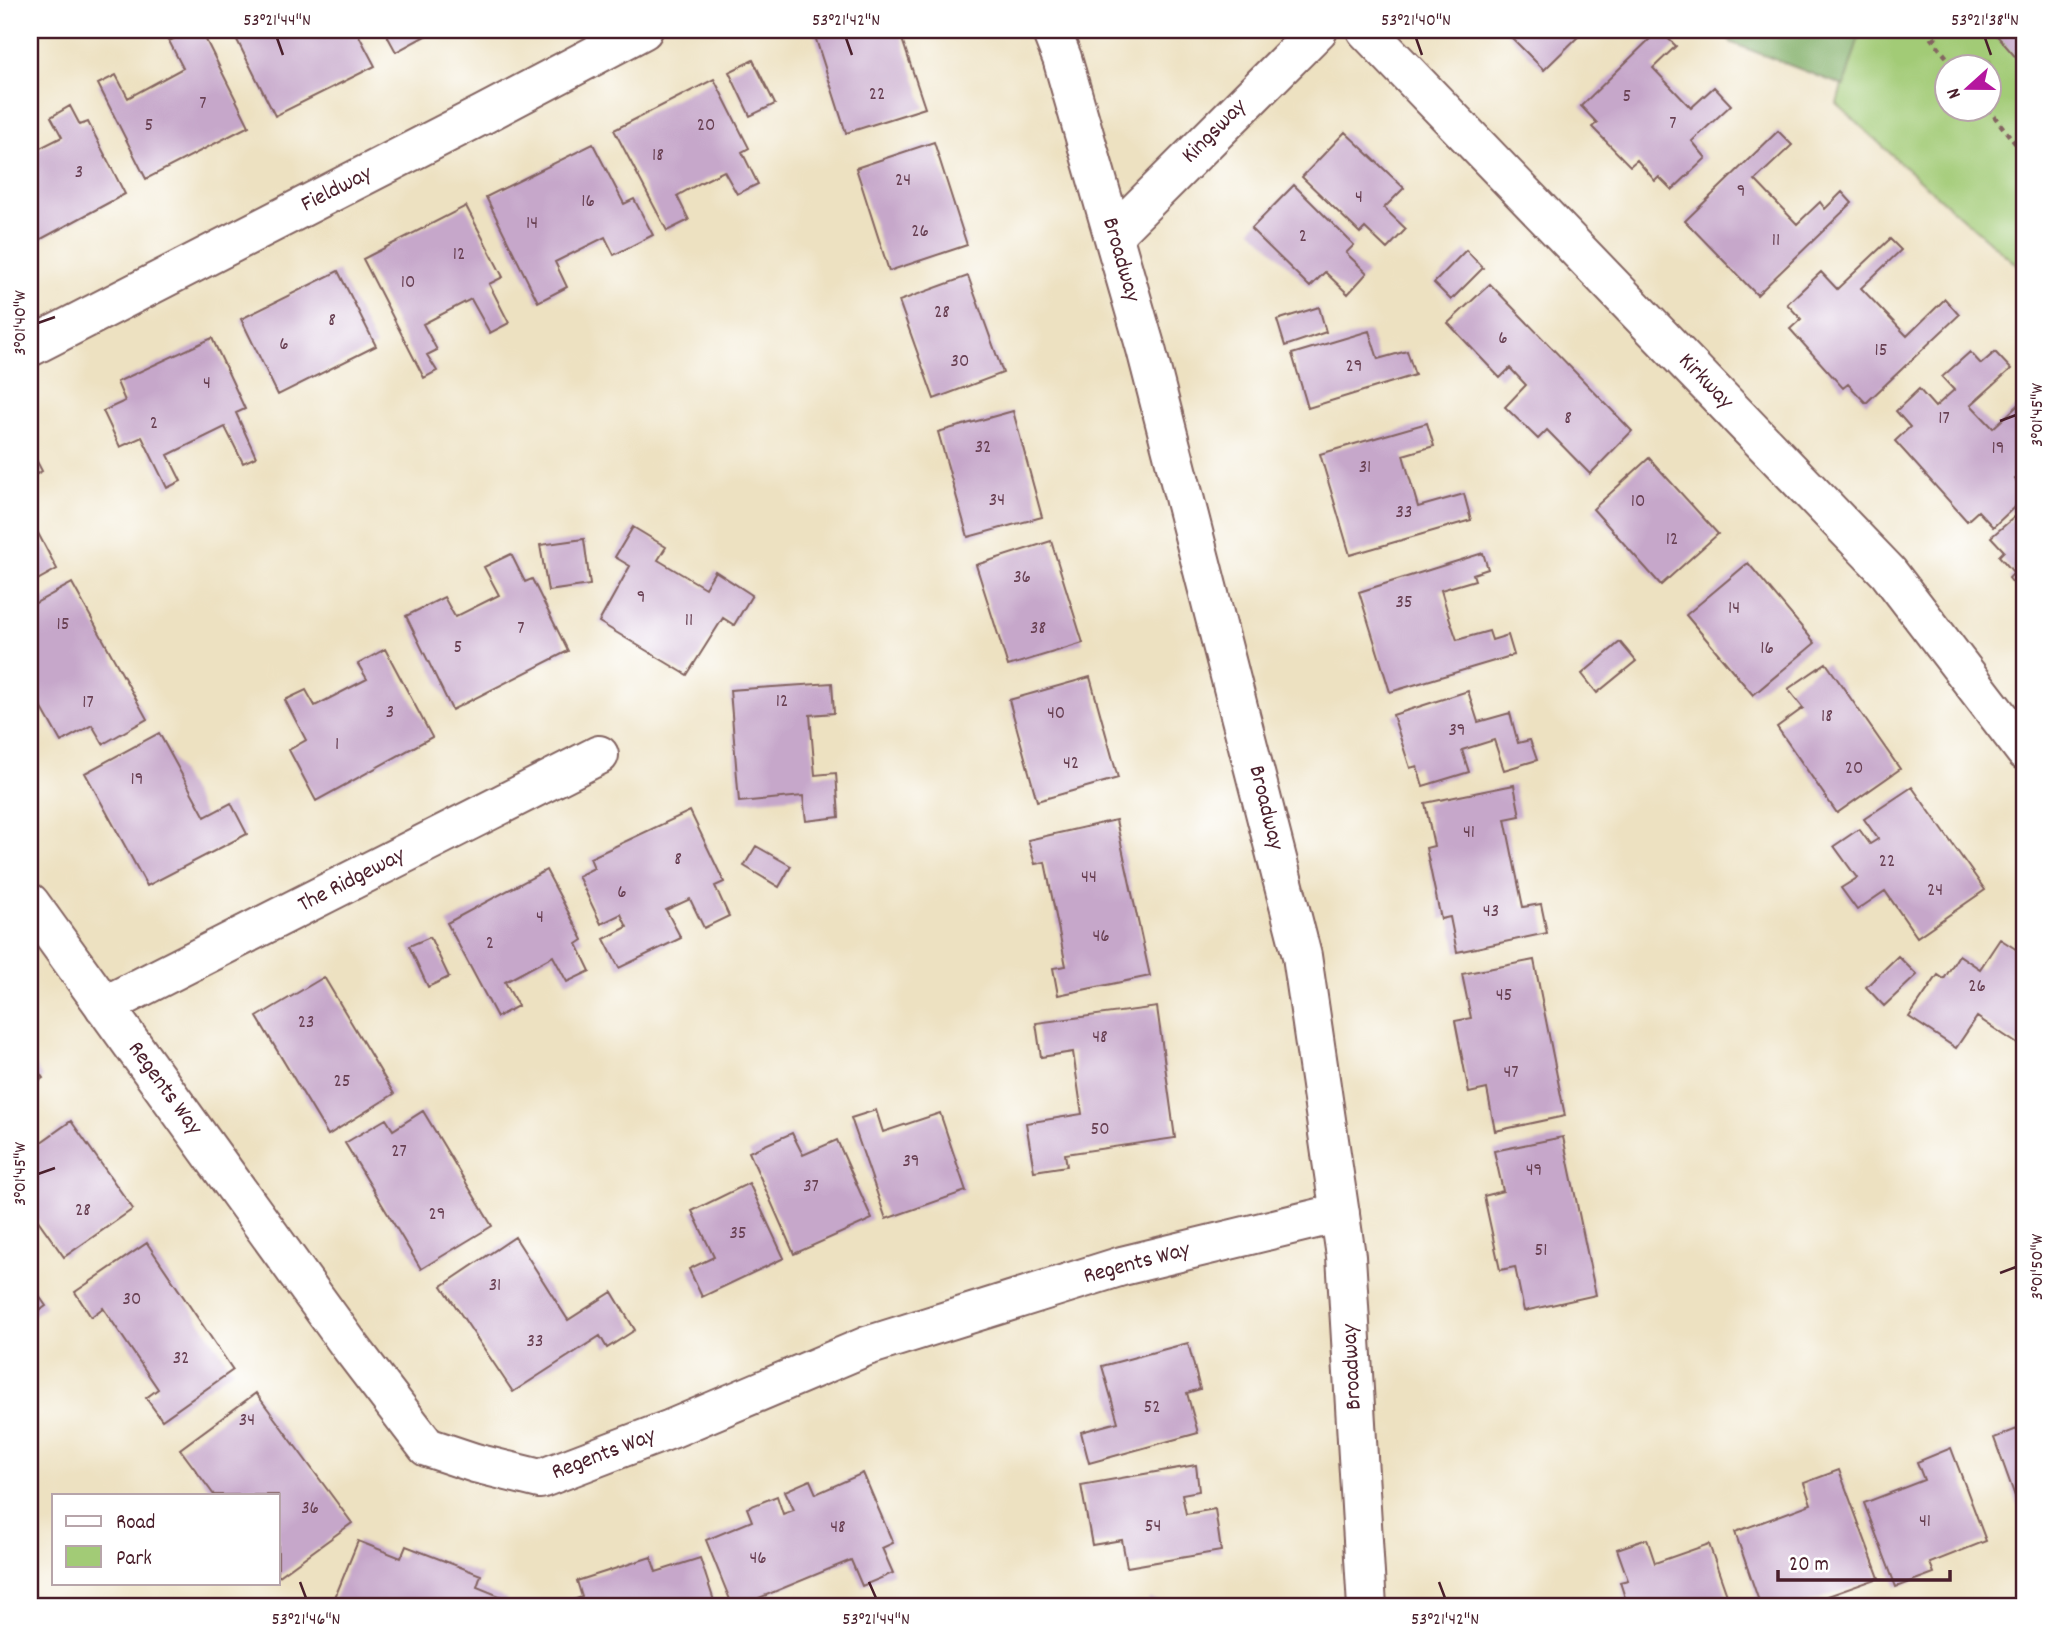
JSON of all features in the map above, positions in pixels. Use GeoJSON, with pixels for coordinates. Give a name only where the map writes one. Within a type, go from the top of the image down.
{"type":"FeatureCollection","features":[{"type":"Feature","properties":{"kind":"street","name":"Fieldway"},"geometry":{"type":"LineString","coordinates":[[30,348],[643,30]]}},
{"type":"Feature","properties":{"kind":"street","name":"Broadway"},"geometry":{"type":"LineString","coordinates":[[1051,30],[1062,58],[1150,362],[1301,956],[1346,1256],[1367,1607]]}},
{"type":"Feature","properties":{"kind":"street","name":"Kingsway"},"geometry":{"type":"LineString","coordinates":[[1113,235],[1318,30]]}},
{"type":"Feature","properties":{"kind":"street","name":"Kirkway"},"geometry":{"type":"LineString","coordinates":[[1366,30],[1888,572],[2025,751]]}},
{"type":"Feature","properties":{"kind":"street","name":"The Ridgeway"},"geometry":{"type":"LineString","coordinates":[[104,1006],[599,755]]}},
{"type":"Feature","properties":{"kind":"street","name":"Regents Way"},"geometry":{"type":"LineString","coordinates":[[30,903],[350,1346],[427,1447],[540,1479],[671,1429],[867,1346],[1122,1266],[1340,1213]]}},
{"type":"Feature","properties":{"kind":"path"},"geometry":{"type":"LineString","coordinates":[[1924,30],[1943,52]]}},
{"type":"Feature","properties":{"kind":"path"},"geometry":{"type":"LineString","coordinates":[[1933,40],[1944,30]]}},
{"type":"Feature","properties":{"kind":"path"},"geometry":{"type":"LineString","coordinates":[[1998,122],[2025,156]]}},
{"type":"Feature","properties":{"kind":"green space"},"geometry":{"type":"Polygon","coordinates":[[[1721,30],[1861,30],[1844,86],[1732,43],[1721,30]]]}},
{"type":"Feature","properties":{"kind":"green space"},"geometry":{"type":"Polygon","coordinates":[[[1857,30],[2025,30],[2025,272],[1837,104],[1857,30]]]}},
{"type":"Feature","properties":{"kind":"building"},"geometry":{"type":"Polygon","coordinates":[[[192,30],[201,30],[249,126],[146,179],[98,84],[116,75],[128,98],[183,68],[169,41],[192,30]]]}},
{"type":"Feature","properties":{"kind":"building"},"geometry":{"type":"Polygon","coordinates":[[[232,30],[257,30],[259,34],[266,30],[356,30],[375,66],[275,116],[232,30]]]}},
{"type":"Feature","properties":{"kind":"building"},"geometry":{"type":"Polygon","coordinates":[[[384,30],[436,30],[396,52],[384,30]]]}},
{"type":"Feature","properties":{"kind":"building"},"geometry":{"type":"Polygon","coordinates":[[[813,30],[899,30],[925,108],[846,133],[813,30]]]}},
{"type":"Feature","properties":{"kind":"building"},"geometry":{"type":"Polygon","coordinates":[[[1504,30],[1585,30],[1544,70],[1504,30]]]}},
{"type":"Feature","properties":{"kind":"building"},"geometry":{"type":"Polygon","coordinates":[[[1659,30],[1676,46],[1653,68],[1691,108],[1714,87],[1731,105],[1692,141],[1706,158],[1672,190],[1659,177],[1655,181],[1637,160],[1630,166],[1592,127],[1597,123],[1581,106],[1659,30]]]}},
{"type":"Feature","properties":{"kind":"building"},"geometry":{"type":"Polygon","coordinates":[[[1992,30],[2025,30],[2025,68],[1992,30]]]}},
{"type":"Feature","properties":{"kind":"building"},"geometry":{"type":"Polygon","coordinates":[[[753,60],[775,104],[750,116],[729,72],[753,60]]]}},
{"type":"Feature","properties":{"kind":"building"},"geometry":{"type":"Polygon","coordinates":[[[714,79],[749,148],[742,152],[758,184],[737,194],[724,171],[702,182],[677,196],[689,220],[667,231],[614,130],[714,79]]]}},
{"type":"Feature","properties":{"kind":"building"},"geometry":{"type":"Polygon","coordinates":[[[70,106],[80,125],[88,122],[125,194],[30,245],[30,153],[62,137],[51,117],[70,106]]]}},
{"type":"Feature","properties":{"kind":"building"},"geometry":{"type":"Polygon","coordinates":[[[1778,131],[1792,145],[1755,180],[1797,224],[1820,202],[1825,209],[1842,192],[1852,203],[1757,295],[1685,221],[1778,131]]]}},
{"type":"Feature","properties":{"kind":"building"},"geometry":{"type":"Polygon","coordinates":[[[1345,132],[1404,188],[1384,208],[1406,229],[1387,249],[1365,228],[1360,233],[1302,177],[1345,132]]]}},
{"type":"Feature","properties":{"kind":"building"},"geometry":{"type":"Polygon","coordinates":[[[934,142],[967,245],[889,271],[856,168],[934,142]]]}},
{"type":"Feature","properties":{"kind":"building"},"geometry":{"type":"Polygon","coordinates":[[[593,144],[624,204],[634,199],[653,235],[614,255],[605,237],[555,262],[567,287],[538,302],[486,197],[593,144]]]}},
{"type":"Feature","properties":{"kind":"building"},"geometry":{"type":"Polygon","coordinates":[[[1294,185],[1354,245],[1346,253],[1367,273],[1348,294],[1325,272],[1310,287],[1251,229],[1294,185]]]}},
{"type":"Feature","properties":{"kind":"building"},"geometry":{"type":"Polygon","coordinates":[[[466,206],[503,277],[489,284],[509,323],[490,333],[471,299],[423,324],[437,350],[427,355],[437,371],[424,378],[363,259],[466,206]]]}},
{"type":"Feature","properties":{"kind":"building"},"geometry":{"type":"Polygon","coordinates":[[[1890,239],[1901,250],[1861,288],[1907,336],[1945,299],[1959,315],[1866,403],[1848,384],[1843,388],[1790,329],[1801,319],[1787,304],[1821,272],[1837,289],[1890,239]]]}},
{"type":"Feature","properties":{"kind":"building"},"geometry":{"type":"Polygon","coordinates":[[[1466,250],[1483,268],[1451,300],[1434,283],[1466,250]]]}},
{"type":"Feature","properties":{"kind":"building"},"geometry":{"type":"Polygon","coordinates":[[[338,271],[376,346],[278,395],[241,319],[338,271]]]}},
{"type":"Feature","properties":{"kind":"building"},"geometry":{"type":"Polygon","coordinates":[[[968,276],[1003,373],[934,399],[899,301],[968,276]]]}},
{"type":"Feature","properties":{"kind":"building"},"geometry":{"type":"Polygon","coordinates":[[[1490,284],[1632,431],[1590,474],[1547,430],[1538,439],[1505,407],[1526,385],[1510,368],[1500,378],[1448,323],[1490,284]]]}},
{"type":"Feature","properties":{"kind":"building"},"geometry":{"type":"Polygon","coordinates":[[[1319,307],[1326,332],[1285,346],[1277,320],[1319,307]]]}},
{"type":"Feature","properties":{"kind":"building"},"geometry":{"type":"Polygon","coordinates":[[[1369,331],[1378,359],[1407,351],[1415,375],[1308,408],[1292,354],[1369,331]]]}},
{"type":"Feature","properties":{"kind":"building"},"geometry":{"type":"Polygon","coordinates":[[[212,338],[245,409],[236,413],[256,457],[243,463],[225,427],[168,455],[181,481],[167,488],[142,437],[120,447],[103,411],[125,401],[117,382],[212,338]]]}},
{"type":"Feature","properties":{"kind":"building"},"geometry":{"type":"Polygon","coordinates":[[[1970,352],[1981,364],[1995,352],[2011,369],[1971,405],[1993,428],[2025,399],[2025,470],[2015,479],[2025,490],[2025,497],[1993,527],[1978,511],[1967,521],[1895,441],[1910,427],[1896,411],[1919,389],[1935,407],[1954,390],[1942,377],[1970,352]]]}},
{"type":"Feature","properties":{"kind":"building"},"geometry":{"type":"Polygon","coordinates":[[[1013,411],[1042,517],[968,537],[938,432],[1013,411]]]}},
{"type":"Feature","properties":{"kind":"building"},"geometry":{"type":"Polygon","coordinates":[[[1427,423],[1434,446],[1403,455],[1418,507],[1464,494],[1471,520],[1350,555],[1320,454],[1427,423]]]}},
{"type":"Feature","properties":{"kind":"building"},"geometry":{"type":"Polygon","coordinates":[[[30,448],[42,471],[30,478],[30,448]]]}},
{"type":"Feature","properties":{"kind":"building"},"geometry":{"type":"Polygon","coordinates":[[[1649,458],[1718,534],[1661,585],[1593,509],[1649,458]]]}},
{"type":"Feature","properties":{"kind":"building"},"geometry":{"type":"Polygon","coordinates":[[[2025,508],[2025,598],[2009,578],[2014,573],[1999,556],[2004,551],[1991,537],[2025,508]]]}},
{"type":"Feature","properties":{"kind":"building"},"geometry":{"type":"Polygon","coordinates":[[[30,518],[57,569],[30,584],[30,518]]]}},
{"type":"Feature","properties":{"kind":"building"},"geometry":{"type":"Polygon","coordinates":[[[633,527],[666,547],[658,560],[705,588],[715,571],[752,595],[734,625],[723,618],[687,675],[599,622],[630,566],[615,557],[633,527]]]}},
{"type":"Feature","properties":{"kind":"building"},"geometry":{"type":"Polygon","coordinates":[[[584,539],[590,585],[548,591],[540,545],[584,539]]]}},
{"type":"Feature","properties":{"kind":"building"},"geometry":{"type":"Polygon","coordinates":[[[1051,541],[1083,643],[1008,666],[976,565],[1051,541]]]}},
{"type":"Feature","properties":{"kind":"building"},"geometry":{"type":"Polygon","coordinates":[[[1483,553],[1488,569],[1473,574],[1475,580],[1441,590],[1448,614],[1457,640],[1489,631],[1492,640],[1508,635],[1514,655],[1390,692],[1359,592],[1483,553]]]}},
{"type":"Feature","properties":{"kind":"building"},"geometry":{"type":"Polygon","coordinates":[[[511,554],[525,582],[532,579],[568,651],[452,710],[406,616],[444,597],[455,617],[499,595],[484,567],[511,554]]]}},
{"type":"Feature","properties":{"kind":"building"},"geometry":{"type":"Polygon","coordinates":[[[1748,563],[1815,643],[1753,695],[1686,615],[1748,563]]]}},
{"type":"Feature","properties":{"kind":"building"},"geometry":{"type":"Polygon","coordinates":[[[72,583],[147,719],[103,744],[92,725],[61,742],[30,687],[30,606],[72,583]]]}},
{"type":"Feature","properties":{"kind":"building"},"geometry":{"type":"Polygon","coordinates":[[[1620,642],[1636,661],[1597,693],[1582,674],[1620,642]]]}},
{"type":"Feature","properties":{"kind":"building"},"geometry":{"type":"Polygon","coordinates":[[[385,649],[432,737],[316,801],[289,750],[306,740],[285,700],[306,690],[315,706],[367,679],[358,664],[385,649]]]}},
{"type":"Feature","properties":{"kind":"building"},"geometry":{"type":"Polygon","coordinates":[[[1826,663],[1900,769],[1837,813],[1777,727],[1803,708],[1788,689],[1826,663]]]}},
{"type":"Feature","properties":{"kind":"building"},"geometry":{"type":"Polygon","coordinates":[[[1090,677],[1118,778],[1037,801],[1009,700],[1090,677]]]}},
{"type":"Feature","properties":{"kind":"building"},"geometry":{"type":"Polygon","coordinates":[[[832,683],[834,713],[810,715],[815,775],[836,773],[839,817],[806,821],[803,796],[739,802],[730,690],[832,683]]]}},
{"type":"Feature","properties":{"kind":"building"},"geometry":{"type":"Polygon","coordinates":[[[1468,691],[1478,722],[1510,713],[1518,743],[1530,740],[1537,760],[1504,770],[1494,740],[1462,750],[1469,772],[1423,786],[1417,766],[1410,768],[1393,715],[1468,691]]]}},
{"type":"Feature","properties":{"kind":"building"},"geometry":{"type":"Polygon","coordinates":[[[159,733],[205,817],[231,803],[247,834],[147,886],[85,773],[159,733]]]}},
{"type":"Feature","properties":{"kind":"building"},"geometry":{"type":"Polygon","coordinates":[[[1514,785],[1520,816],[1505,819],[1523,907],[1541,904],[1547,933],[1457,952],[1450,917],[1441,919],[1433,882],[1426,848],[1434,846],[1425,803],[1514,785]]]}},
{"type":"Feature","properties":{"kind":"building"},"geometry":{"type":"Polygon","coordinates":[[[1912,787],[1985,890],[1917,937],[1885,891],[1857,910],[1841,888],[1857,878],[1834,846],[1859,829],[1870,844],[1878,839],[1864,819],[1912,787]]]}},
{"type":"Feature","properties":{"kind":"building"},"geometry":{"type":"Polygon","coordinates":[[[690,811],[724,882],[715,886],[729,916],[704,928],[690,899],[666,910],[681,938],[619,968],[604,939],[627,927],[621,914],[601,924],[578,876],[594,868],[590,858],[690,811]]]}},
{"type":"Feature","properties":{"kind":"building"},"geometry":{"type":"Polygon","coordinates":[[[1116,820],[1150,976],[1058,995],[1053,968],[1066,966],[1045,862],[1035,864],[1028,840],[1116,820]]]}},
{"type":"Feature","properties":{"kind":"building"},"geometry":{"type":"Polygon","coordinates":[[[756,846],[791,866],[779,887],[744,866],[756,846]]]}},
{"type":"Feature","properties":{"kind":"building"},"geometry":{"type":"Polygon","coordinates":[[[546,870],[583,940],[577,944],[590,971],[567,982],[553,956],[505,982],[518,1006],[497,1017],[447,923],[546,870]]]}},
{"type":"Feature","properties":{"kind":"building"},"geometry":{"type":"Polygon","coordinates":[[[430,937],[449,977],[428,987],[409,946],[430,937]]]}},
{"type":"Feature","properties":{"kind":"building"},"geometry":{"type":"Polygon","coordinates":[[[2000,939],[2025,955],[2025,1049],[1977,1017],[1956,1048],[1909,1017],[1938,975],[1944,979],[1959,955],[1980,969],[2000,939]]]}},
{"type":"Feature","properties":{"kind":"building"},"geometry":{"type":"Polygon","coordinates":[[[1898,956],[1917,975],[1884,1006],[1866,987],[1898,956]]]}},
{"type":"Feature","properties":{"kind":"building"},"geometry":{"type":"Polygon","coordinates":[[[1534,960],[1565,1116],[1495,1131],[1487,1089],[1469,1093],[1455,1021],[1471,1018],[1462,974],[1534,960]]]}},
{"type":"Feature","properties":{"kind":"building"},"geometry":{"type":"Polygon","coordinates":[[[324,977],[394,1094],[328,1135],[257,1017],[324,977]]]}},
{"type":"Feature","properties":{"kind":"building"},"geometry":{"type":"Polygon","coordinates":[[[1157,1007],[1175,1138],[1065,1154],[1067,1166],[1034,1171],[1026,1123],[1082,1114],[1073,1052],[1041,1057],[1036,1023],[1157,1007]]]}},
{"type":"Feature","properties":{"kind":"building"},"geometry":{"type":"Polygon","coordinates":[[[30,1059],[43,1078],[30,1087],[30,1059]]]}},
{"type":"Feature","properties":{"kind":"building"},"geometry":{"type":"Polygon","coordinates":[[[876,1110],[883,1132],[940,1113],[966,1191],[886,1219],[851,1118],[876,1110]]]}},
{"type":"Feature","properties":{"kind":"building"},"geometry":{"type":"Polygon","coordinates":[[[423,1111],[492,1226],[421,1269],[345,1143],[386,1119],[393,1130],[423,1111]]]}},
{"type":"Feature","properties":{"kind":"building"},"geometry":{"type":"Polygon","coordinates":[[[71,1121],[133,1209],[64,1257],[30,1209],[30,1150],[71,1121]]]}},
{"type":"Feature","properties":{"kind":"building"},"geometry":{"type":"Polygon","coordinates":[[[792,1133],[803,1155],[837,1140],[872,1219],[794,1254],[749,1152],[792,1133]]]}},
{"type":"Feature","properties":{"kind":"building"},"geometry":{"type":"Polygon","coordinates":[[[1563,1137],[1596,1295],[1524,1311],[1515,1267],[1500,1270],[1484,1196],[1503,1191],[1494,1151],[1563,1137]]]}},
{"type":"Feature","properties":{"kind":"building"},"geometry":{"type":"Polygon","coordinates":[[[749,1183],[784,1258],[702,1297],[689,1269],[714,1257],[692,1211],[749,1183]]]}},
{"type":"Feature","properties":{"kind":"building"},"geometry":{"type":"Polygon","coordinates":[[[515,1237],[568,1320],[612,1292],[635,1330],[607,1348],[600,1336],[513,1392],[442,1286],[515,1237]]]}},
{"type":"Feature","properties":{"kind":"building"},"geometry":{"type":"Polygon","coordinates":[[[147,1243],[233,1370],[162,1420],[146,1398],[158,1389],[103,1308],[91,1317],[75,1292],[147,1243]]]}},
{"type":"Feature","properties":{"kind":"building"},"geometry":{"type":"Polygon","coordinates":[[[30,1283],[46,1306],[30,1317],[30,1283]]]}},
{"type":"Feature","properties":{"kind":"building"},"geometry":{"type":"Polygon","coordinates":[[[1188,1343],[1200,1389],[1187,1393],[1198,1433],[1089,1463],[1081,1432],[1118,1422],[1102,1366],[1188,1343]]]}},
{"type":"Feature","properties":{"kind":"building"},"geometry":{"type":"Polygon","coordinates":[[[256,1393],[352,1523],[280,1576],[280,1494],[213,1494],[180,1449],[256,1393]]]}},
{"type":"Feature","properties":{"kind":"building"},"geometry":{"type":"Polygon","coordinates":[[[2022,1427],[2025,1437],[2025,1524],[1994,1438],[2022,1427]]]}},
{"type":"Feature","properties":{"kind":"building"},"geometry":{"type":"Polygon","coordinates":[[[1951,1448],[1986,1541],[1930,1563],[1934,1573],[1896,1587],[1864,1503],[1924,1480],[1917,1462],[1951,1448]]]}},
{"type":"Feature","properties":{"kind":"building"},"geometry":{"type":"Polygon","coordinates":[[[1196,1465],[1199,1491],[1182,1494],[1186,1514],[1215,1509],[1221,1551],[1127,1567],[1122,1540],[1092,1545],[1081,1485],[1196,1465]]]}},
{"type":"Feature","properties":{"kind":"building"},"geometry":{"type":"Polygon","coordinates":[[[1839,1470],[1879,1578],[1797,1607],[1761,1607],[1735,1532],[1811,1504],[1804,1483],[1839,1470]]]}},
{"type":"Feature","properties":{"kind":"building"},"geometry":{"type":"Polygon","coordinates":[[[863,1473],[893,1543],[882,1548],[893,1573],[862,1586],[851,1560],[759,1598],[763,1607],[733,1607],[706,1540],[752,1521],[747,1508],[777,1496],[783,1514],[794,1510],[785,1491],[810,1480],[816,1494],[863,1473]]]}},
{"type":"Feature","properties":{"kind":"building"},"geometry":{"type":"Polygon","coordinates":[[[1647,1539],[1655,1563],[1709,1544],[1731,1607],[1628,1607],[1620,1582],[1628,1580],[1617,1549],[1647,1539]]]}},
{"type":"Feature","properties":{"kind":"building"},"geometry":{"type":"Polygon","coordinates":[[[358,1541],[401,1558],[406,1546],[481,1575],[477,1587],[507,1599],[504,1607],[331,1607],[358,1541]]]}},
{"type":"Feature","properties":{"kind":"building"},"geometry":{"type":"Polygon","coordinates":[[[651,1557],[656,1572],[700,1558],[716,1607],[553,1607],[582,1597],[577,1581],[651,1557]]]}},
{"type":"Feature","properties":{"kind":"building"},"geometry":{"type":"Polygon","coordinates":[[[1149,1599],[1189,1606],[1189,1607],[1147,1607],[1149,1599]]]}},
{"type":"Feature","properties":{"kind":"building"},"geometry":{"type":"Polygon","coordinates":[[[59,1603],[87,1605],[87,1607],[59,1607],[59,1603]]]}}]}
